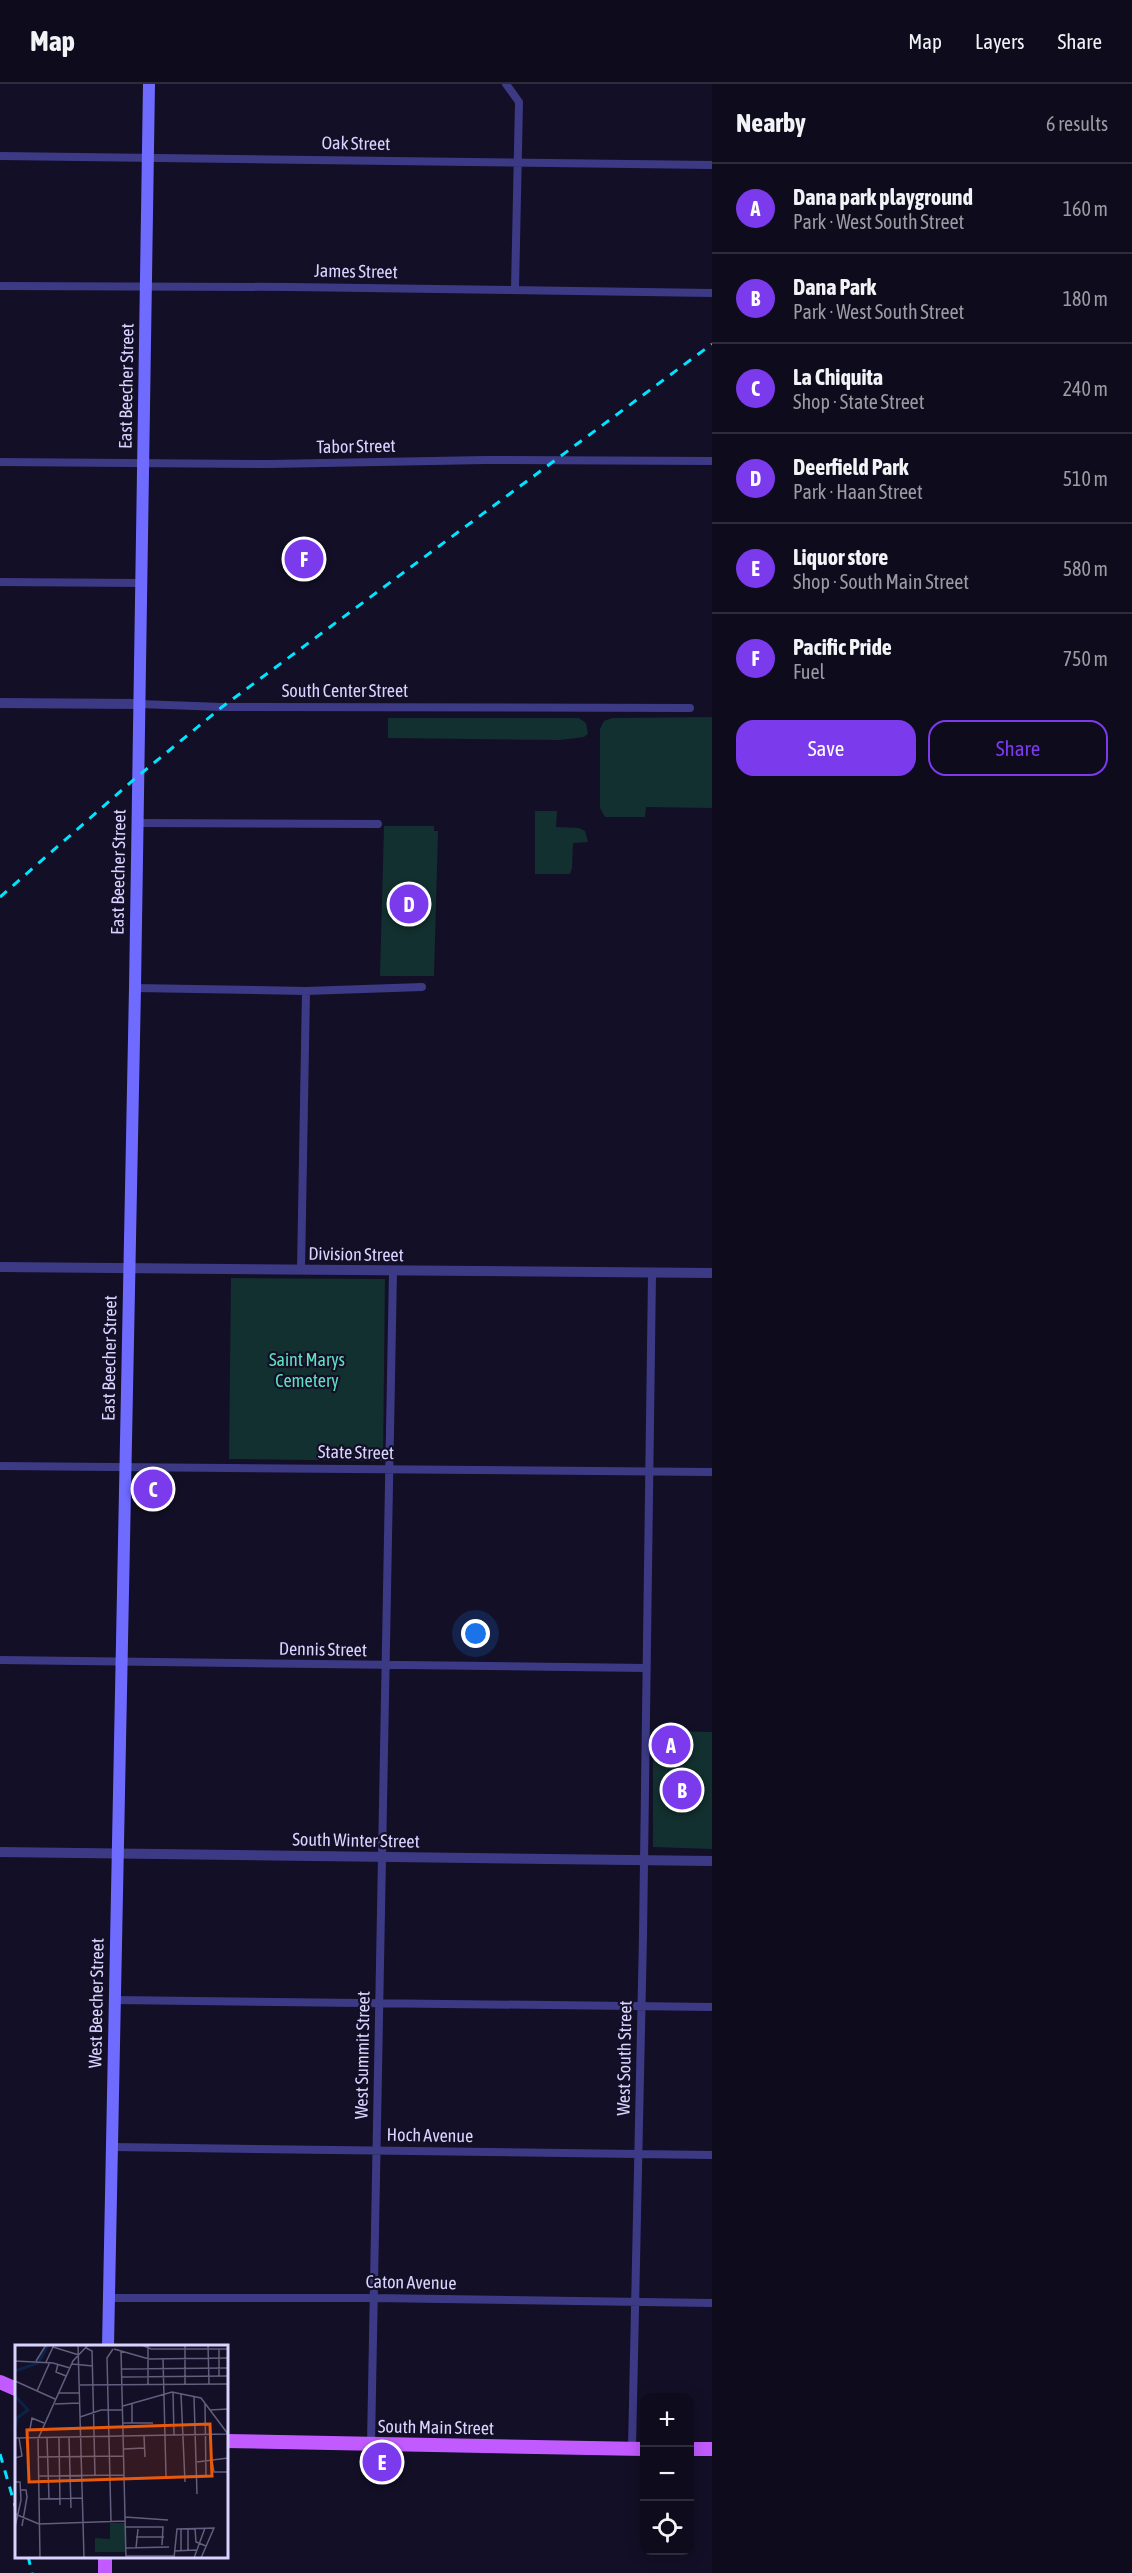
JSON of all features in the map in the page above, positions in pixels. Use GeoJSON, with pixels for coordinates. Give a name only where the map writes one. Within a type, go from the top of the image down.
{"type":"FeatureCollection","features":[{"type":"Feature","properties":{"kind":"main road","name":"East Beecher Street"},"geometry":{"type":"LineString","coordinates":[[121,1661],[135,988],[149,84]]}},
{"type":"Feature","properties":{"kind":"main road","name":"West Beecher Street"},"geometry":{"type":"LineString","coordinates":[[108,2345],[121,1661]]}},
{"type":"Feature","properties":{"kind":"main road"},"geometry":{"type":"LineString","coordinates":[[0,2382],[15,2389]]}},
{"type":"Feature","properties":{"kind":"main road","name":"South Main Street"},"geometry":{"type":"LineString","coordinates":[[228,2441],[638,2449]]}},
{"type":"Feature","properties":{"kind":"main road"},"geometry":{"type":"LineString","coordinates":[[694,2449],[712,2449]]}},
{"type":"Feature","properties":{"kind":"street"},"geometry":{"type":"LineString","coordinates":[[506,84],[519,102],[515,289]]}},
{"type":"Feature","properties":{"kind":"street","name":"Oak Street"},"geometry":{"type":"LineString","coordinates":[[0,156],[712,165]]}},
{"type":"Feature","properties":{"kind":"street","name":"James Street"},"geometry":{"type":"LineString","coordinates":[[0,286],[515,289],[712,293]]}},
{"type":"Feature","properties":{"kind":"street","name":"Tabor Street"},"geometry":{"type":"LineString","coordinates":[[0,462],[712,461]]}},
{"type":"Feature","properties":{"kind":"street"},"geometry":{"type":"LineString","coordinates":[[0,582],[141,583]]}},
{"type":"Feature","properties":{"kind":"street","name":"South Center Street"},"geometry":{"type":"LineString","coordinates":[[0,703],[222,707],[690,708]]}},
{"type":"Feature","properties":{"kind":"street"},"geometry":{"type":"LineString","coordinates":[[137,823],[378,824]]}},
{"type":"Feature","properties":{"kind":"street"},"geometry":{"type":"LineString","coordinates":[[135,988],[306,991],[422,987]]}},
{"type":"Feature","properties":{"kind":"street"},"geometry":{"type":"LineString","coordinates":[[301,1270],[306,991]]}},
{"type":"Feature","properties":{"kind":"street","name":"Division Street"},"geometry":{"type":"LineString","coordinates":[[0,1267],[712,1273]]}},
{"type":"Feature","properties":{"kind":"street","name":"West Summit Street"},"geometry":{"type":"LineString","coordinates":[[371,2444],[393,1271]]}},
{"type":"Feature","properties":{"kind":"street","name":"West South Street"},"geometry":{"type":"LineString","coordinates":[[638,2449],[636,2302],[652,1274]]}},
{"type":"Feature","properties":{"kind":"street","name":"State Street"},"geometry":{"type":"LineString","coordinates":[[0,1466],[712,1472]]}},
{"type":"Feature","properties":{"kind":"street","name":"Dennis Street"},"geometry":{"type":"LineString","coordinates":[[0,1660],[646,1668]]}},
{"type":"Feature","properties":{"kind":"street","name":"South Winter Street"},"geometry":{"type":"LineString","coordinates":[[0,1852],[712,1861]]}},
{"type":"Feature","properties":{"kind":"street"},"geometry":{"type":"LineString","coordinates":[[114,2000],[712,2007]]}},
{"type":"Feature","properties":{"kind":"street","name":"Hoch Avenue"},"geometry":{"type":"LineString","coordinates":[[111,2147],[712,2155]]}},
{"type":"Feature","properties":{"kind":"street","name":"Caton Avenue"},"geometry":{"type":"LineString","coordinates":[[109,2298],[374,2298],[712,2303]]}},
{"type":"Feature","properties":{"kind":"green space"},"geometry":{"type":"Polygon","coordinates":[[[712,717],[712,808],[646,807],[645,817],[605,817],[600,808],[600,729],[604,721],[612,718],[712,717]]]}},
{"type":"Feature","properties":{"kind":"green space"},"geometry":{"type":"Polygon","coordinates":[[[388,718],[579,718],[586,723],[588,734],[584,737],[560,740],[388,738],[388,718]]]}},
{"type":"Feature","properties":{"kind":"green space"},"geometry":{"type":"Polygon","coordinates":[[[535,811],[557,811],[556,827],[579,828],[585,831],[588,842],[573,843],[570,874],[535,874],[535,811]]]}},
{"type":"Feature","properties":{"kind":"green space"},"geometry":{"type":"Polygon","coordinates":[[[384,826],[434,826],[434,831],[438,831],[434,976],[380,976],[384,826]]]}},
{"type":"Feature","properties":{"kind":"green space","name":"Saint Marys Cemetery"},"geometry":{"type":"Polygon","coordinates":[[[231,1278],[385,1279],[383,1461],[229,1459],[231,1278]]]}},
{"type":"Feature","properties":{"kind":"green space"},"geometry":{"type":"Polygon","coordinates":[[[653,1731],[712,1732],[712,1849],[653,1847],[653,1731]]]}},
{"type":"Feature","properties":{"kind":"railway"},"geometry":{"type":"LineString","coordinates":[[0,897],[138,776],[222,707],[712,344]]}},
{"type":"Feature","properties":{"kind":"railway"},"geometry":{"type":"LineString","coordinates":[[0,2454],[15,2506]]}},
{"type":"Feature","properties":{"kind":"railway"},"geometry":{"type":"LineString","coordinates":[[28,2558],[32,2573]]}},
{"type":"Feature","properties":{"kind":"place","name":"Pacific Pride"},"geometry":{"type":"Point","coordinates":[304,559]}},
{"type":"Feature","properties":{"kind":"place","name":"Deerfield Park"},"geometry":{"type":"Point","coordinates":[409,904]}},
{"type":"Feature","properties":{"kind":"place","name":"La Chiquita"},"geometry":{"type":"Point","coordinates":[153,1489]}},
{"type":"Feature","properties":{"kind":"place","name":"Dana park playground"},"geometry":{"type":"Point","coordinates":[671,1745]}},
{"type":"Feature","properties":{"kind":"place","name":"Dana Park"},"geometry":{"type":"Point","coordinates":[682,1790]}},
{"type":"Feature","properties":{"kind":"place","name":"Liquor store"},"geometry":{"type":"Point","coordinates":[382,2462]}}]}
